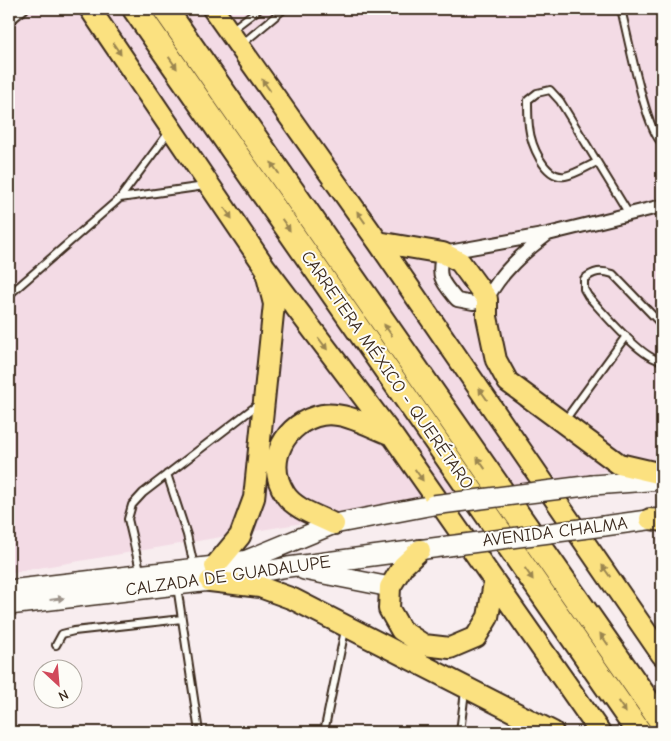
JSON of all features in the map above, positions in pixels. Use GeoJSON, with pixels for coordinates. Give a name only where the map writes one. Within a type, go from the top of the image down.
{"type":"FeatureCollection","features":[{"type":"Feature","properties":{"kind":"highway","name":"CARRETERA MÉXICO - QUERÉTARO"},"geometry":{"type":"LineString","coordinates":[[135,9],[639,732]]}},
{"type":"Feature","properties":{"kind":"highway","name":"CARRETERA MÉXICO - QUERÉTARO"},"geometry":{"type":"LineString","coordinates":[[164,9],[662,722]]}},
{"type":"Feature","properties":{"kind":"main road"},"geometry":{"type":"LineString","coordinates":[[90,9],[265,267],[392,435],[600,732]]}},
{"type":"Feature","properties":{"kind":"main road"},"geometry":{"type":"LineString","coordinates":[[213,9],[378,242],[662,654]]}},
{"type":"Feature","properties":{"kind":"main road"},"geometry":{"type":"LineString","coordinates":[[378,242],[443,253],[460,262],[487,299],[488,317],[496,360],[508,382],[619,464],[662,474]]}},
{"type":"Feature","properties":{"kind":"main road"},"geometry":{"type":"LineString","coordinates":[[265,267],[274,304],[254,498],[240,536],[207,572],[293,599],[553,732]]}},
{"type":"Feature","properties":{"kind":"main road"},"geometry":{"type":"LineString","coordinates":[[334,524],[296,505],[285,495],[279,481],[276,464],[278,450],[284,439],[292,429],[306,420],[323,415],[346,417],[392,435]]}},
{"type":"Feature","properties":{"kind":"main road","name":"CALZADA DE GUADALUPE"},"geometry":{"type":"LineString","coordinates":[[9,605],[177,585],[207,572],[247,560],[334,524],[433,505],[593,485],[662,480]]}},
{"type":"Feature","properties":{"kind":"main road","name":"AVENIDA CHALMA"},"geometry":{"type":"LineString","coordinates":[[448,546],[658,519]]}},
{"type":"Feature","properties":{"kind":"main road","name":"CALZADA DE GUADALUPE"},"geometry":{"type":"LineString","coordinates":[[9,590],[141,575],[288,567],[448,546]]}},
{"type":"Feature","properties":{"kind":"main road"},"geometry":{"type":"LineString","coordinates":[[420,550],[403,566],[390,587],[388,609],[401,630],[424,645],[450,648],[476,637],[488,617],[494,583]]}},
{"type":"Feature","properties":{"kind":"main road"},"geometry":{"type":"LineString","coordinates":[[288,567],[390,587]]}},
{"type":"Feature","properties":{"kind":"main road"},"geometry":{"type":"LineString","coordinates":[[622,594],[662,630]]}},
{"type":"Feature","properties":{"kind":"street"},"geometry":{"type":"LineString","coordinates":[[548,234],[516,258],[496,283],[487,299],[473,303],[457,300],[440,279],[440,263],[443,253],[548,234],[662,206]]}},
{"type":"Feature","properties":{"kind":"lane"},"geometry":{"type":"LineString","coordinates":[[9,22],[25,9]]}},
{"type":"Feature","properties":{"kind":"lane"},"geometry":{"type":"LineString","coordinates":[[234,39],[259,9]]}},
{"type":"Feature","properties":{"kind":"lane"},"geometry":{"type":"LineString","coordinates":[[234,39],[284,9]]}},
{"type":"Feature","properties":{"kind":"lane"},"geometry":{"type":"LineString","coordinates":[[621,9],[640,89],[656,135],[662,143]]}},
{"type":"Feature","properties":{"kind":"lane"},"geometry":{"type":"LineString","coordinates":[[597,162],[566,176],[555,175],[546,169],[533,142],[529,128],[528,100],[537,93],[550,90],[560,100],[629,214]]}},
{"type":"Feature","properties":{"kind":"lane"},"geometry":{"type":"LineString","coordinates":[[10,294],[120,198],[171,129]]}},
{"type":"Feature","properties":{"kind":"lane"},"geometry":{"type":"LineString","coordinates":[[120,198],[209,185]]}},
{"type":"Feature","properties":{"kind":"lane"},"geometry":{"type":"LineString","coordinates":[[662,325],[613,274],[606,271],[593,272],[584,280],[584,289],[626,336],[652,359],[662,360]]}},
{"type":"Feature","properties":{"kind":"lane"},"geometry":{"type":"LineString","coordinates":[[563,422],[626,336]]}},
{"type":"Feature","properties":{"kind":"lane"},"geometry":{"type":"LineString","coordinates":[[141,575],[128,519],[132,505],[143,493],[167,474],[264,401]]}},
{"type":"Feature","properties":{"kind":"lane"},"geometry":{"type":"LineString","coordinates":[[167,474],[187,535],[207,572]]}},
{"type":"Feature","properties":{"kind":"lane"},"geometry":{"type":"LineString","coordinates":[[177,585],[199,732]]}},
{"type":"Feature","properties":{"kind":"lane"},"geometry":{"type":"LineString","coordinates":[[56,645],[62,634],[74,631],[182,619]]}},
{"type":"Feature","properties":{"kind":"lane"},"geometry":{"type":"LineString","coordinates":[[324,732],[346,626]]}},
{"type":"Feature","properties":{"kind":"lane"},"geometry":{"type":"LineString","coordinates":[[460,732],[465,687]]}},
{"type":"Feature","properties":{"kind":"shaded area"},"geometry":{"type":"Polygon","coordinates":[[[9,9],[662,9],[662,462],[9,573],[9,9]]]}}]}
